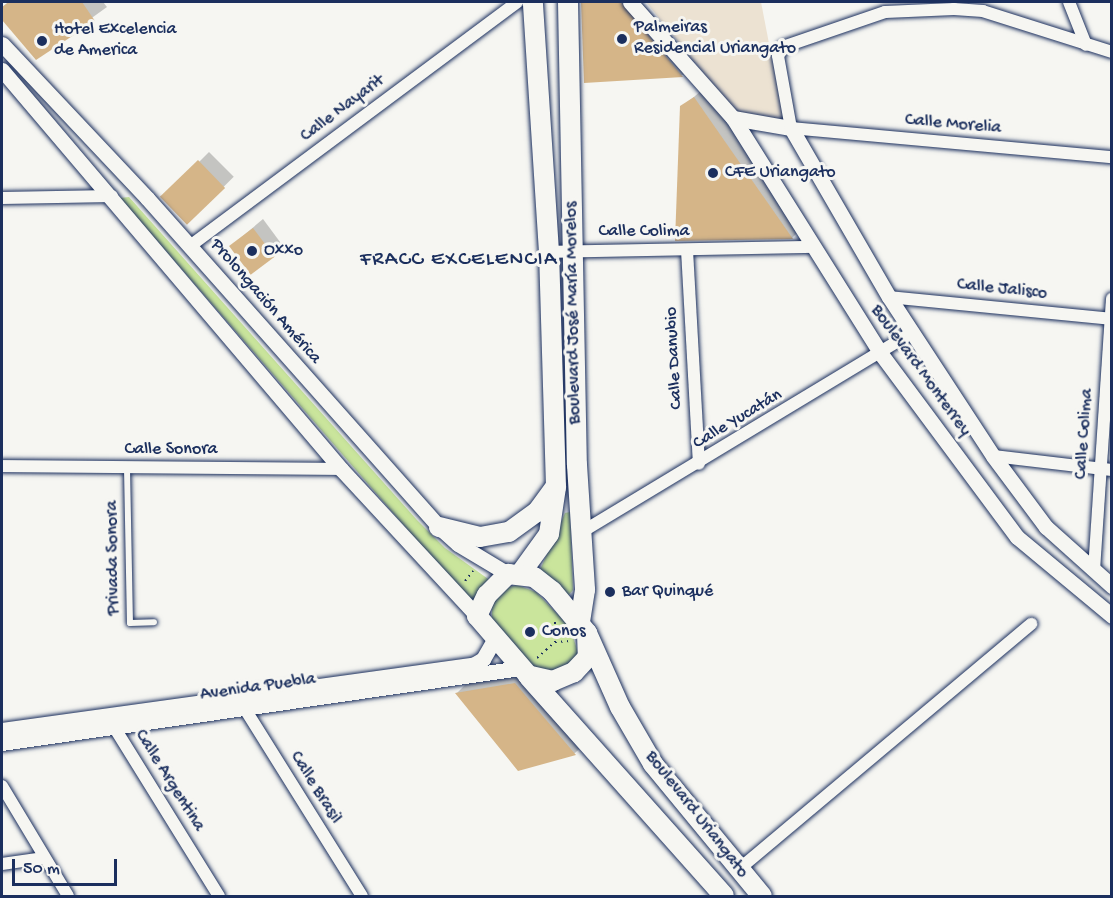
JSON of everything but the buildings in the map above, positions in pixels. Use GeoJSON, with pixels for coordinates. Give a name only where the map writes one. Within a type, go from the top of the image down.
{"type":"FeatureCollection","features":[{"type":"Feature","properties":{"kind":"main road","name":"Boulevard José María Morelos"},"geometry":{"type":"LineString","coordinates":[[514,574],[549,534],[556,487],[549,252],[533,2]]}},
{"type":"Feature","properties":{"kind":"main road","name":"Boulevard José María Morelos"},"geometry":{"type":"LineString","coordinates":[[524,671],[553,681],[574,672],[588,657],[580,633],[585,590],[580,533],[568,2]]}},
{"type":"Feature","properties":{"kind":"main road"},"geometry":{"type":"LineString","coordinates":[[439,527],[480,537],[509,532],[537,512],[556,487]]}},
{"type":"Feature","properties":{"kind":"main road"},"geometry":{"type":"LineString","coordinates":[[524,671],[477,616],[487,595],[514,574],[534,577],[555,594]]}},
{"type":"Feature","properties":{"kind":"main road","name":"Boulevard Uriangato"},"geometry":{"type":"LineString","coordinates":[[555,594],[580,633],[653,764],[762,897]]}},
{"type":"Feature","properties":{"kind":"main road","name":"Boulevard Uriangato"},"geometry":{"type":"LineString","coordinates":[[524,671],[724,897]]}},
{"type":"Feature","properties":{"kind":"street","name":"Calle Nayarit"},"geometry":{"type":"LineString","coordinates":[[190,246],[516,2]]}},
{"type":"Feature","properties":{"kind":"street","name":"Boulevard Monterrey"},"geometry":{"type":"LineString","coordinates":[[630,2],[733,118],[811,247],[881,354],[1017,537],[1112,615]]}},
{"type":"Feature","properties":{"kind":"street"},"geometry":{"type":"LineString","coordinates":[[1069,2],[1086,45]]}},
{"type":"Feature","properties":{"kind":"street"},"geometry":{"type":"LineString","coordinates":[[733,118],[791,129],[779,50],[885,12],[952,5],[983,11],[1112,52]]}},
{"type":"Feature","properties":{"kind":"street","name":"Prolongación América"},"geometry":{"type":"LineString","coordinates":[[2,44],[147,198],[439,527],[482,559],[514,574]]}},
{"type":"Feature","properties":{"kind":"street"},"geometry":{"type":"LineString","coordinates":[[2,70],[341,470],[454,595],[477,616]]}},
{"type":"Feature","properties":{"kind":"street"},"geometry":{"type":"LineString","coordinates":[[752,148],[752,136],[757,128],[767,124]]}},
{"type":"Feature","properties":{"kind":"street","name":"Boulevard Monterrey"},"geometry":{"type":"LineString","coordinates":[[791,129],[889,297],[993,456],[1046,527],[1112,586]]}},
{"type":"Feature","properties":{"kind":"street","name":"Calle Morelia"},"geometry":{"type":"LineString","coordinates":[[791,129],[1112,157]]}},
{"type":"Feature","properties":{"kind":"street"},"geometry":{"type":"LineString","coordinates":[[2,198],[111,196],[147,198]]}},
{"type":"Feature","properties":{"kind":"street","name":"Calle Colima"},"geometry":{"type":"LineString","coordinates":[[549,252],[811,247]]}},
{"type":"Feature","properties":{"kind":"street","name":"Calle Danubio"},"geometry":{"type":"LineString","coordinates":[[687,250],[699,464]]}},
{"type":"Feature","properties":{"kind":"street","name":"Calle Jalisco"},"geometry":{"type":"LineString","coordinates":[[889,297],[1111,319]]}},
{"type":"Feature","properties":{"kind":"street","name":"Calle Colima"},"geometry":{"type":"LineString","coordinates":[[1094,570],[1106,469],[1112,299]]}},
{"type":"Feature","properties":{"kind":"street","name":"Calle Yucatán"},"geometry":{"type":"LineString","coordinates":[[580,533],[699,464],[912,333]]}},
{"type":"Feature","properties":{"kind":"street"},"geometry":{"type":"LineString","coordinates":[[993,456],[1106,469]]}},
{"type":"Feature","properties":{"kind":"street","name":"Calle Sonora"},"geometry":{"type":"LineString","coordinates":[[2,466],[341,470]]}},
{"type":"Feature","properties":{"kind":"street"},"geometry":{"type":"LineString","coordinates":[[738,870],[1031,624]]}},
{"type":"Feature","properties":{"kind":"street","name":"Avenida Puebla"},"geometry":{"type":"LineString","coordinates":[[242,704],[473,665],[483,659],[495,638]]}},
{"type":"Feature","properties":{"kind":"street","name":"Avenida Puebla"},"geometry":{"type":"LineString","coordinates":[[2,730],[110,721],[524,671]]}},
{"type":"Feature","properties":{"kind":"street","name":"Calle Brasil"},"geometry":{"type":"LineString","coordinates":[[242,704],[362,897]]}},
{"type":"Feature","properties":{"kind":"street","name":"Avenida Puebla"},"geometry":{"type":"LineString","coordinates":[[2,743],[110,721]]}},
{"type":"Feature","properties":{"kind":"street","name":"Calle Argentina"},"geometry":{"type":"LineString","coordinates":[[110,721],[219,897]]}},
{"type":"Feature","properties":{"kind":"street"},"geometry":{"type":"LineString","coordinates":[[2,786],[68,897]]}},
{"type":"Feature","properties":{"kind":"street"},"geometry":{"type":"LineString","coordinates":[[2,864],[43,858]]}},
{"type":"Feature","properties":{"kind":"lane","name":"Privada Sonora"},"geometry":{"type":"LineString","coordinates":[[127,468],[130,623],[154,622]]}},
{"type":"Feature","properties":{"kind":"path"},"geometry":{"type":"LineString","coordinates":[[454,595],[482,559]]}},
{"type":"Feature","properties":{"kind":"path"},"geometry":{"type":"LineString","coordinates":[[555,594],[555,642]]}},
{"type":"Feature","properties":{"kind":"path"},"geometry":{"type":"LineString","coordinates":[[524,671],[555,642],[580,633]]}},
{"type":"Feature","properties":{"kind":"shaded area"},"geometry":{"type":"Polygon","coordinates":[[[646,2],[761,2],[784,121],[738,116],[646,2]]]}},
{"type":"Feature","properties":{"kind":"green space"},"geometry":{"type":"Polygon","coordinates":[[[129,197],[417,520],[445,548],[491,581],[472,604],[120,198],[129,197]]]}},
{"type":"Feature","properties":{"kind":"green space"},"geometry":{"type":"Polygon","coordinates":[[[570,512],[573,590],[567,597],[540,570],[565,513],[570,512]]]}},
{"type":"Feature","properties":{"kind":"green space"},"geometry":{"type":"Polygon","coordinates":[[[517,585],[536,592],[570,627],[580,659],[576,666],[539,676],[492,622],[492,603],[501,589],[517,585]]]}},
{"type":"Feature","properties":{"kind":"place","name":"Palmeiras Residencial Uriangato"},"geometry":{"type":"Point","coordinates":[622,39]}},
{"type":"Feature","properties":{"kind":"place","name":"Hotel Excelencia de America"},"geometry":{"type":"Point","coordinates":[42,41]}},
{"type":"Feature","properties":{"kind":"place","name":"CFE Uriangato"},"geometry":{"type":"Point","coordinates":[713,173]}},
{"type":"Feature","properties":{"kind":"place","name":"Oxxo"},"geometry":{"type":"Point","coordinates":[252,251]}},
{"type":"Feature","properties":{"kind":"place","name":"Bar Quinqué"},"geometry":{"type":"Point","coordinates":[610,592]}},
{"type":"Feature","properties":{"kind":"place","name":"Conos"},"geometry":{"type":"Point","coordinates":[530,632]}},
{"type":"Feature","properties":{"kind":"district","name":"FRACC EXCELENCIA"},"geometry":{"type":"Point","coordinates":[459,261]}}]}
